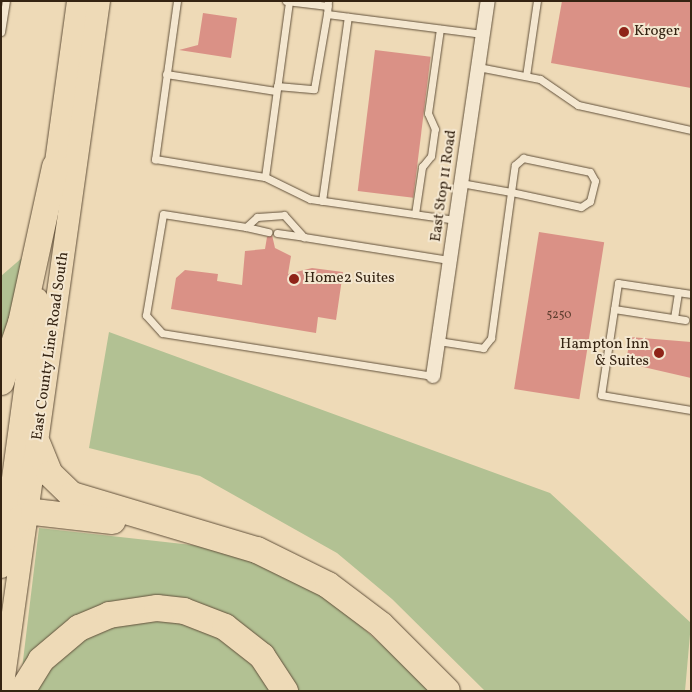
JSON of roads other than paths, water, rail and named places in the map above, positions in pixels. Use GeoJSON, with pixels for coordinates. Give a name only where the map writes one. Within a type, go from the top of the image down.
{"type":"FeatureCollection","features":[{"type":"Feature","properties":{"kind":"highway"},"geometry":{"type":"LineString","coordinates":[[1,382],[19,330],[55,167]]}},
{"type":"Feature","properties":{"kind":"highway"},"geometry":{"type":"LineString","coordinates":[[38,445],[50,474],[72,495],[189,528],[257,550],[328,585],[382,625],[447,691]]}},
{"type":"Feature","properties":{"kind":"highway"},"geometry":{"type":"LineString","coordinates":[[5,538],[26,515],[34,512],[189,528]]}},
{"type":"Feature","properties":{"kind":"highway"},"geometry":{"type":"LineString","coordinates":[[22,691],[41,660],[78,628],[109,614],[157,608],[184,611],[225,627],[262,656],[285,691]]}},
{"type":"Feature","properties":{"kind":"main road","name":"East County Line Road South"},"geometry":{"type":"LineString","coordinates":[[1,566],[78,1]]}},
{"type":"Feature","properties":{"kind":"main road","name":"East County Line Road South"},"geometry":{"type":"LineString","coordinates":[[2,691],[26,515],[38,445],[98,1]]}},
{"type":"Feature","properties":{"kind":"street","name":"East Stop 11 Road"},"geometry":{"type":"LineString","coordinates":[[433,376],[488,1]]}},
{"type":"Feature","properties":{"kind":"lane"},"geometry":{"type":"LineString","coordinates":[[1,32],[6,1]]}},
{"type":"Feature","properties":{"kind":"lane"},"geometry":{"type":"LineString","coordinates":[[176,1],[155,160],[265,177],[285,190],[322,201],[456,220]]}},
{"type":"Feature","properties":{"kind":"lane"},"geometry":{"type":"LineString","coordinates":[[166,74],[277,88],[314,89],[328,4],[288,1],[277,88],[265,177]]}},
{"type":"Feature","properties":{"kind":"lane"},"geometry":{"type":"LineString","coordinates":[[526,76],[537,1]]}},
{"type":"Feature","properties":{"kind":"lane"},"geometry":{"type":"LineString","coordinates":[[327,14],[483,34]]}},
{"type":"Feature","properties":{"kind":"lane"},"geometry":{"type":"LineString","coordinates":[[322,201],[348,17]]}},
{"type":"Feature","properties":{"kind":"lane"},"geometry":{"type":"LineString","coordinates":[[415,214],[422,167],[432,147],[435,129],[428,113],[440,29]]}},
{"type":"Feature","properties":{"kind":"lane"},"geometry":{"type":"LineString","coordinates":[[478,67],[540,79],[578,105],[691,130]]}},
{"type":"Feature","properties":{"kind":"lane"},"geometry":{"type":"LineString","coordinates":[[438,341],[483,348],[491,338],[511,192],[515,165],[523,158],[590,172],[595,181],[590,201],[581,207],[511,192],[461,182]]}},
{"type":"Feature","properties":{"kind":"lane"},"geometry":{"type":"LineString","coordinates":[[268,232],[163,214],[146,315],[155,329],[433,376]]}},
{"type":"Feature","properties":{"kind":"lane"},"geometry":{"type":"LineString","coordinates":[[246,227],[257,217],[284,214],[304,236]]}},
{"type":"Feature","properties":{"kind":"lane"},"geometry":{"type":"LineString","coordinates":[[277,233],[450,260]]}},
{"type":"Feature","properties":{"kind":"lane"},"geometry":{"type":"LineString","coordinates":[[691,294],[618,283],[601,395],[691,410]]}},
{"type":"Feature","properties":{"kind":"lane"},"geometry":{"type":"LineString","coordinates":[[674,318],[678,292]]}},
{"type":"Feature","properties":{"kind":"lane"},"geometry":{"type":"LineString","coordinates":[[614,309],[685,320]]}},
{"type":"Feature","properties":{"kind":"place","name":"Kroger"},"geometry":{"type":"Point","coordinates":[624,32]}},
{"type":"Feature","properties":{"kind":"place","name":"Home2 Suites"},"geometry":{"type":"Point","coordinates":[294,279]}},
{"type":"Feature","properties":{"kind":"place","name":"Hampton Inn & Suites"},"geometry":{"type":"Point","coordinates":[659,353]}}]}
